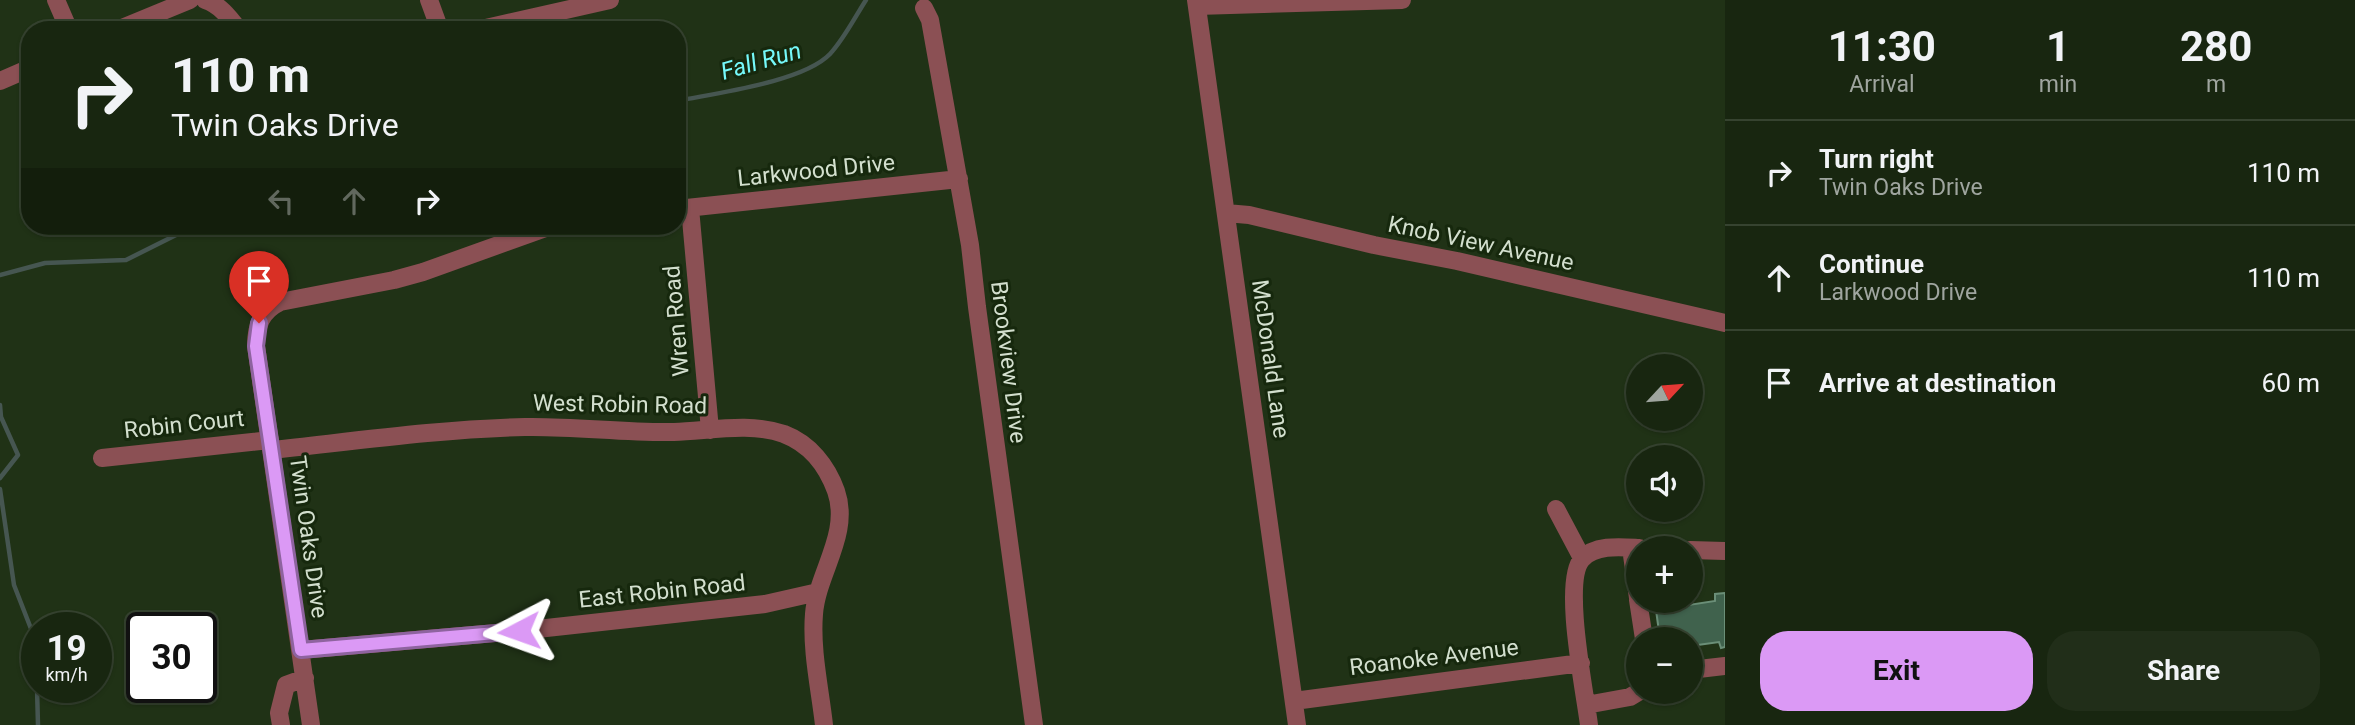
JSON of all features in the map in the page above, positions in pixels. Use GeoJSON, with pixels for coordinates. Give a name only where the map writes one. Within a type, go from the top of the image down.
{"type":"FeatureCollection","features":[{"type":"Feature","properties":{"kind":"street"},"geometry":{"type":"LineString","coordinates":[[56,0],[65,21]]}},
{"type":"Feature","properties":{"kind":"street"},"geometry":{"type":"LineString","coordinates":[[139,21],[190,0]]}},
{"type":"Feature","properties":{"kind":"street"},"geometry":{"type":"LineString","coordinates":[[205,0],[214,3],[231,21]]}},
{"type":"Feature","properties":{"kind":"street"},"geometry":{"type":"LineString","coordinates":[[429,0],[437,21]]}},
{"type":"Feature","properties":{"kind":"street"},"geometry":{"type":"LineString","coordinates":[[517,21],[610,0]]}},
{"type":"Feature","properties":{"kind":"street"},"geometry":{"type":"LineString","coordinates":[[1197,3],[1402,0]]}},
{"type":"Feature","properties":{"kind":"street","name":"McDonald Lane"},"geometry":{"type":"LineString","coordinates":[[1197,3],[1297,725]]}},
{"type":"Feature","properties":{"kind":"street","name":"Brookview Drive"},"geometry":{"type":"LineString","coordinates":[[924,8],[930,20],[970,245],[976,307],[1034,725]]}},
{"type":"Feature","properties":{"kind":"street"},"geometry":{"type":"LineString","coordinates":[[0,81],[21,72]]}},
{"type":"Feature","properties":{"kind":"street","name":"Larkwood Drive"},"geometry":{"type":"LineString","coordinates":[[686,209],[959,179]]}},
{"type":"Feature","properties":{"kind":"street","name":"Knob View Avenue"},"geometry":{"type":"LineString","coordinates":[[1226,213],[1249,215],[1725,323]]}},
{"type":"Feature","properties":{"kind":"street","name":"Wren Road"},"geometry":{"type":"LineString","coordinates":[[686,226],[710,430]]}},
{"type":"Feature","properties":{"kind":"street"},"geometry":{"type":"LineString","coordinates":[[271,445],[256,346],[259,323],[270,307],[279,302],[382,283],[423,272],[526,235]]}},
{"type":"Feature","properties":{"kind":"street","name":"West Robin Road"},"geometry":{"type":"LineString","coordinates":[[271,445],[524,427],[661,432],[742,428],[773,430],[801,442],[823,465],[837,494],[839,510],[837,538],[818,592],[814,631],[824,725]]}},
{"type":"Feature","properties":{"kind":"street","name":"Robin Court"},"geometry":{"type":"LineString","coordinates":[[102,458],[271,445]]}},
{"type":"Feature","properties":{"kind":"street","name":"Twin Oaks Drive"},"geometry":{"type":"LineString","coordinates":[[271,445],[312,725]]}},
{"type":"Feature","properties":{"kind":"street"},"geometry":{"type":"LineString","coordinates":[[1556,509],[1582,558]]}},
{"type":"Feature","properties":{"kind":"street"},"geometry":{"type":"LineString","coordinates":[[1589,725],[1573,588],[1574,574],[1582,558],[1600,549],[1626,548]]}},
{"type":"Feature","properties":{"kind":"street"},"geometry":{"type":"LineString","coordinates":[[1703,550],[1725,551]]}},
{"type":"Feature","properties":{"kind":"street","name":"East Robin Road"},"geometry":{"type":"LineString","coordinates":[[301,650],[519,631],[765,604],[818,592]]}},
{"type":"Feature","properties":{"kind":"street","name":"Roanoke Avenue"},"geometry":{"type":"LineString","coordinates":[[1294,701],[1581,663]]}},
{"type":"Feature","properties":{"kind":"street"},"geometry":{"type":"LineString","coordinates":[[1703,669],[1725,666]]}},
{"type":"Feature","properties":{"kind":"street"},"geometry":{"type":"LineString","coordinates":[[281,725],[279,713],[286,685],[305,678]]}},
{"type":"Feature","properties":{"kind":"street"},"geometry":{"type":"LineString","coordinates":[[1586,705],[1626,697]]}},
{"type":"Feature","properties":{"kind":"building"},"geometry":{"type":"Polygon","coordinates":[[[1725,593],[1725,647],[1721,648],[1719,642],[1703,644],[1703,627],[1658,627],[1656,613],[1703,613],[1703,603],[1715,601],[1715,594],[1725,593]]]}},
{"type":"Feature","properties":{"kind":"waterway","name":"Fall Run"},"geometry":{"type":"LineString","coordinates":[[686,99],[758,85],[817,64],[830,54],[845,35],[866,0]]}},
{"type":"Feature","properties":{"kind":"waterway","name":"Fall Run"},"geometry":{"type":"LineString","coordinates":[[0,275],[45,263],[126,260],[176,235]]}},
{"type":"Feature","properties":{"kind":"waterway"},"geometry":{"type":"LineString","coordinates":[[0,405],[1,417],[18,455],[0,478]]}},
{"type":"Feature","properties":{"kind":"waterway"},"geometry":{"type":"LineString","coordinates":[[0,489],[14,585],[24,612]]}},
{"type":"Feature","properties":{"kind":"waterway"},"geometry":{"type":"LineString","coordinates":[[37,703],[38,725]]}},
{"type":"Feature","properties":{"kind":"route"},"geometry":{"type":"LineString","coordinates":[[259,323],[256,346],[301,650],[519,631]]}}]}
